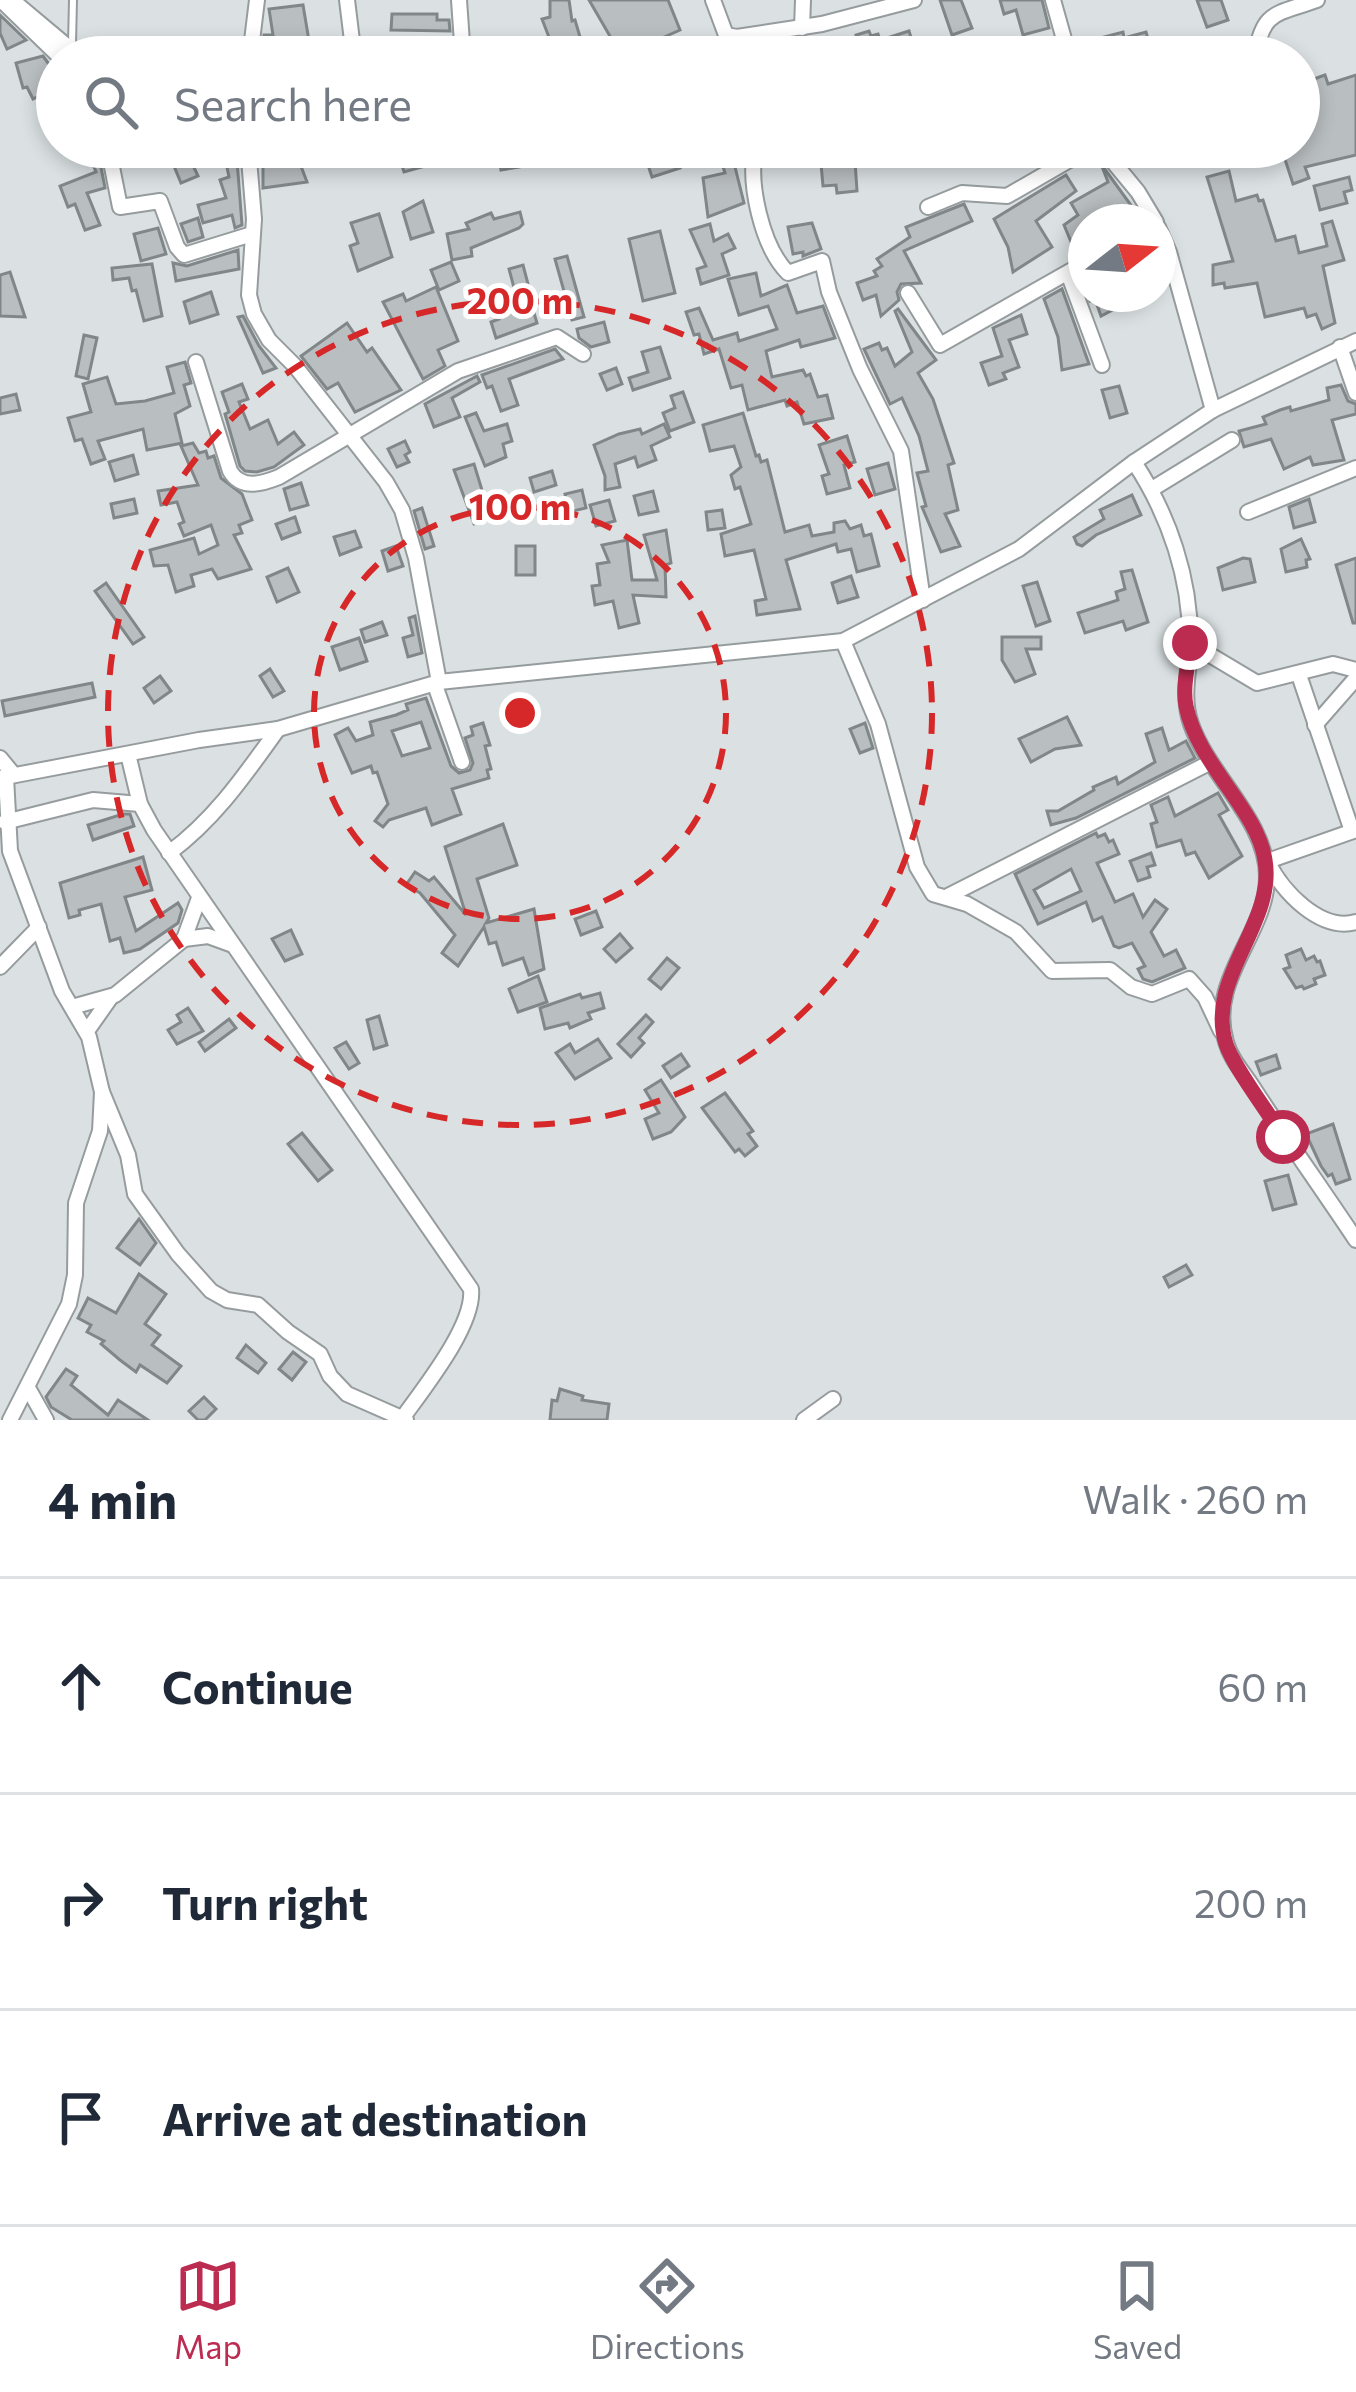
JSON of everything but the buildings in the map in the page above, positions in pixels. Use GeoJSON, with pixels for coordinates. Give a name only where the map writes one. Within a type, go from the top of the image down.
{"type":"FeatureCollection","features":[{"type":"Feature","properties":{"kind":"street"},"geometry":{"type":"LineString","coordinates":[[1,0],[47,36]]}},
{"type":"Feature","properties":{"kind":"street"},"geometry":{"type":"LineString","coordinates":[[12,0],[51,36]]}},
{"type":"Feature","properties":{"kind":"street"},"geometry":{"type":"LineString","coordinates":[[252,36],[256,0]]}},
{"type":"Feature","properties":{"kind":"street"},"geometry":{"type":"LineString","coordinates":[[347,0],[351,36]]}},
{"type":"Feature","properties":{"kind":"street"},"geometry":{"type":"LineString","coordinates":[[459,0],[462,36]]}},
{"type":"Feature","properties":{"kind":"street"},"geometry":{"type":"LineString","coordinates":[[713,0],[726,35],[802,28],[904,1]]}},
{"type":"Feature","properties":{"kind":"street"},"geometry":{"type":"LineString","coordinates":[[802,28],[803,0]]}},
{"type":"Feature","properties":{"kind":"street"},"geometry":{"type":"LineString","coordinates":[[1053,0],[1063,36]]}},
{"type":"Feature","properties":{"kind":"street"},"geometry":{"type":"LineString","coordinates":[[1257,36],[1265,22],[1317,0]]}},
{"type":"Feature","properties":{"kind":"street"},"geometry":{"type":"LineString","coordinates":[[776,32],[776,36]]}},
{"type":"Feature","properties":{"kind":"street"},"geometry":{"type":"LineString","coordinates":[[112,168],[120,207],[160,201],[184,255],[252,234]]}},
{"type":"Feature","properties":{"kind":"street"},"geometry":{"type":"LineString","coordinates":[[249,168],[249,295],[254,314],[269,340],[296,366],[350,435],[402,510],[416,557],[437,683],[462,762]]}},
{"type":"Feature","properties":{"kind":"street"},"geometry":{"type":"LineString","coordinates":[[753,168],[772,251],[788,272],[822,261],[829,292],[860,369],[901,452],[923,600]]}},
{"type":"Feature","properties":{"kind":"street"},"geometry":{"type":"LineString","coordinates":[[928,207],[962,193],[1006,196],[1065,168]]}},
{"type":"Feature","properties":{"kind":"street"},"geometry":{"type":"LineString","coordinates":[[1120,168],[1145,204]]}},
{"type":"Feature","properties":{"kind":"street"},"geometry":{"type":"LineString","coordinates":[[908,293],[940,345],[1068,273]]}},
{"type":"Feature","properties":{"kind":"street"},"geometry":{"type":"LineString","coordinates":[[1176,277],[1213,410]]}},
{"type":"Feature","properties":{"kind":"street"},"geometry":{"type":"LineString","coordinates":[[1082,312],[1102,365]]}},
{"type":"Feature","properties":{"kind":"street"},"geometry":{"type":"LineString","coordinates":[[196,362],[225,462],[240,482],[267,482],[471,364],[557,337],[583,354]]}},
{"type":"Feature","properties":{"kind":"street"},"geometry":{"type":"LineString","coordinates":[[6,777],[278,729],[437,683],[843,640],[1019,549],[1134,462],[1213,410],[1356,340]]}},
{"type":"Feature","properties":{"kind":"street"},"geometry":{"type":"LineString","coordinates":[[1340,346],[1356,393]]}},
{"type":"Feature","properties":{"kind":"street"},"geometry":{"type":"LineString","coordinates":[[1152,489],[1232,440]]}},
{"type":"Feature","properties":{"kind":"street"},"geometry":{"type":"LineString","coordinates":[[1134,462],[1152,489],[1185,578],[1190,643],[1185,701],[1209,763],[1288,892],[1323,919],[1337,925],[1356,922]]}},
{"type":"Feature","properties":{"kind":"street"},"geometry":{"type":"LineString","coordinates":[[1248,512],[1356,468]]}},
{"type":"Feature","properties":{"kind":"street"},"geometry":{"type":"LineString","coordinates":[[843,640],[878,724],[924,883],[944,898],[967,904],[1016,932],[1052,971],[1110,970],[1131,987],[1152,994],[1189,979],[1224,1035]]}},
{"type":"Feature","properties":{"kind":"street"},"geometry":{"type":"LineString","coordinates":[[1190,643],[1257,683],[1333,664],[1356,674],[1315,724]]}},
{"type":"Feature","properties":{"kind":"street"},"geometry":{"type":"LineString","coordinates":[[1266,858],[1354,830],[1299,675]]}},
{"type":"Feature","properties":{"kind":"street"},"geometry":{"type":"LineString","coordinates":[[169,853],[224,804],[278,729]]}},
{"type":"Feature","properties":{"kind":"street"},"geometry":{"type":"LineString","coordinates":[[0,758],[6,777],[3,816],[10,851],[72,1007],[87,1031],[102,1091],[128,1155],[135,1194],[189,1267],[218,1295],[258,1305],[320,1354],[330,1376],[347,1394],[404,1419],[465,1325],[473,1303],[471,1289],[169,853],[140,804],[128,754]]}},
{"type":"Feature","properties":{"kind":"street"},"geometry":{"type":"LineString","coordinates":[[944,898],[1209,763]]}},
{"type":"Feature","properties":{"kind":"street"},"geometry":{"type":"LineString","coordinates":[[3,816],[92,800],[140,804]]}},
{"type":"Feature","properties":{"kind":"street"},"geometry":{"type":"LineString","coordinates":[[1266,858],[1264,899],[1229,976],[1224,1035],[1230,1055],[1356,1240]]}},
{"type":"Feature","properties":{"kind":"street"},"geometry":{"type":"LineString","coordinates":[[87,1031],[111,997],[184,939],[199,898]]}},
{"type":"Feature","properties":{"kind":"street"},"geometry":{"type":"LineString","coordinates":[[0,967],[39,927]]}},
{"type":"Feature","properties":{"kind":"street"},"geometry":{"type":"LineString","coordinates":[[184,939],[208,937],[230,944]]}},
{"type":"Feature","properties":{"kind":"street"},"geometry":{"type":"LineString","coordinates":[[72,1007],[111,997]]}},
{"type":"Feature","properties":{"kind":"street"},"geometry":{"type":"LineString","coordinates":[[10,1420],[60,1326],[72,1292],[76,1202],[100,1131],[102,1091]]}},
{"type":"Feature","properties":{"kind":"street"},"geometry":{"type":"LineString","coordinates":[[28,1388],[46,1420]]}},
{"type":"Feature","properties":{"kind":"street"},"geometry":{"type":"LineString","coordinates":[[804,1420],[833,1399]]}},
{"type":"Feature","properties":{"kind":"lane"},"geometry":{"type":"LineString","coordinates":[[72,36],[73,0]]}},
{"type":"Feature","properties":{"kind":"route"},"geometry":{"type":"LineString","coordinates":[[1190,643],[1184,685],[1190,720],[1199,746],[1258,837],[1267,879],[1264,899],[1229,976],[1224,1035],[1230,1055],[1283,1137]]}}]}
